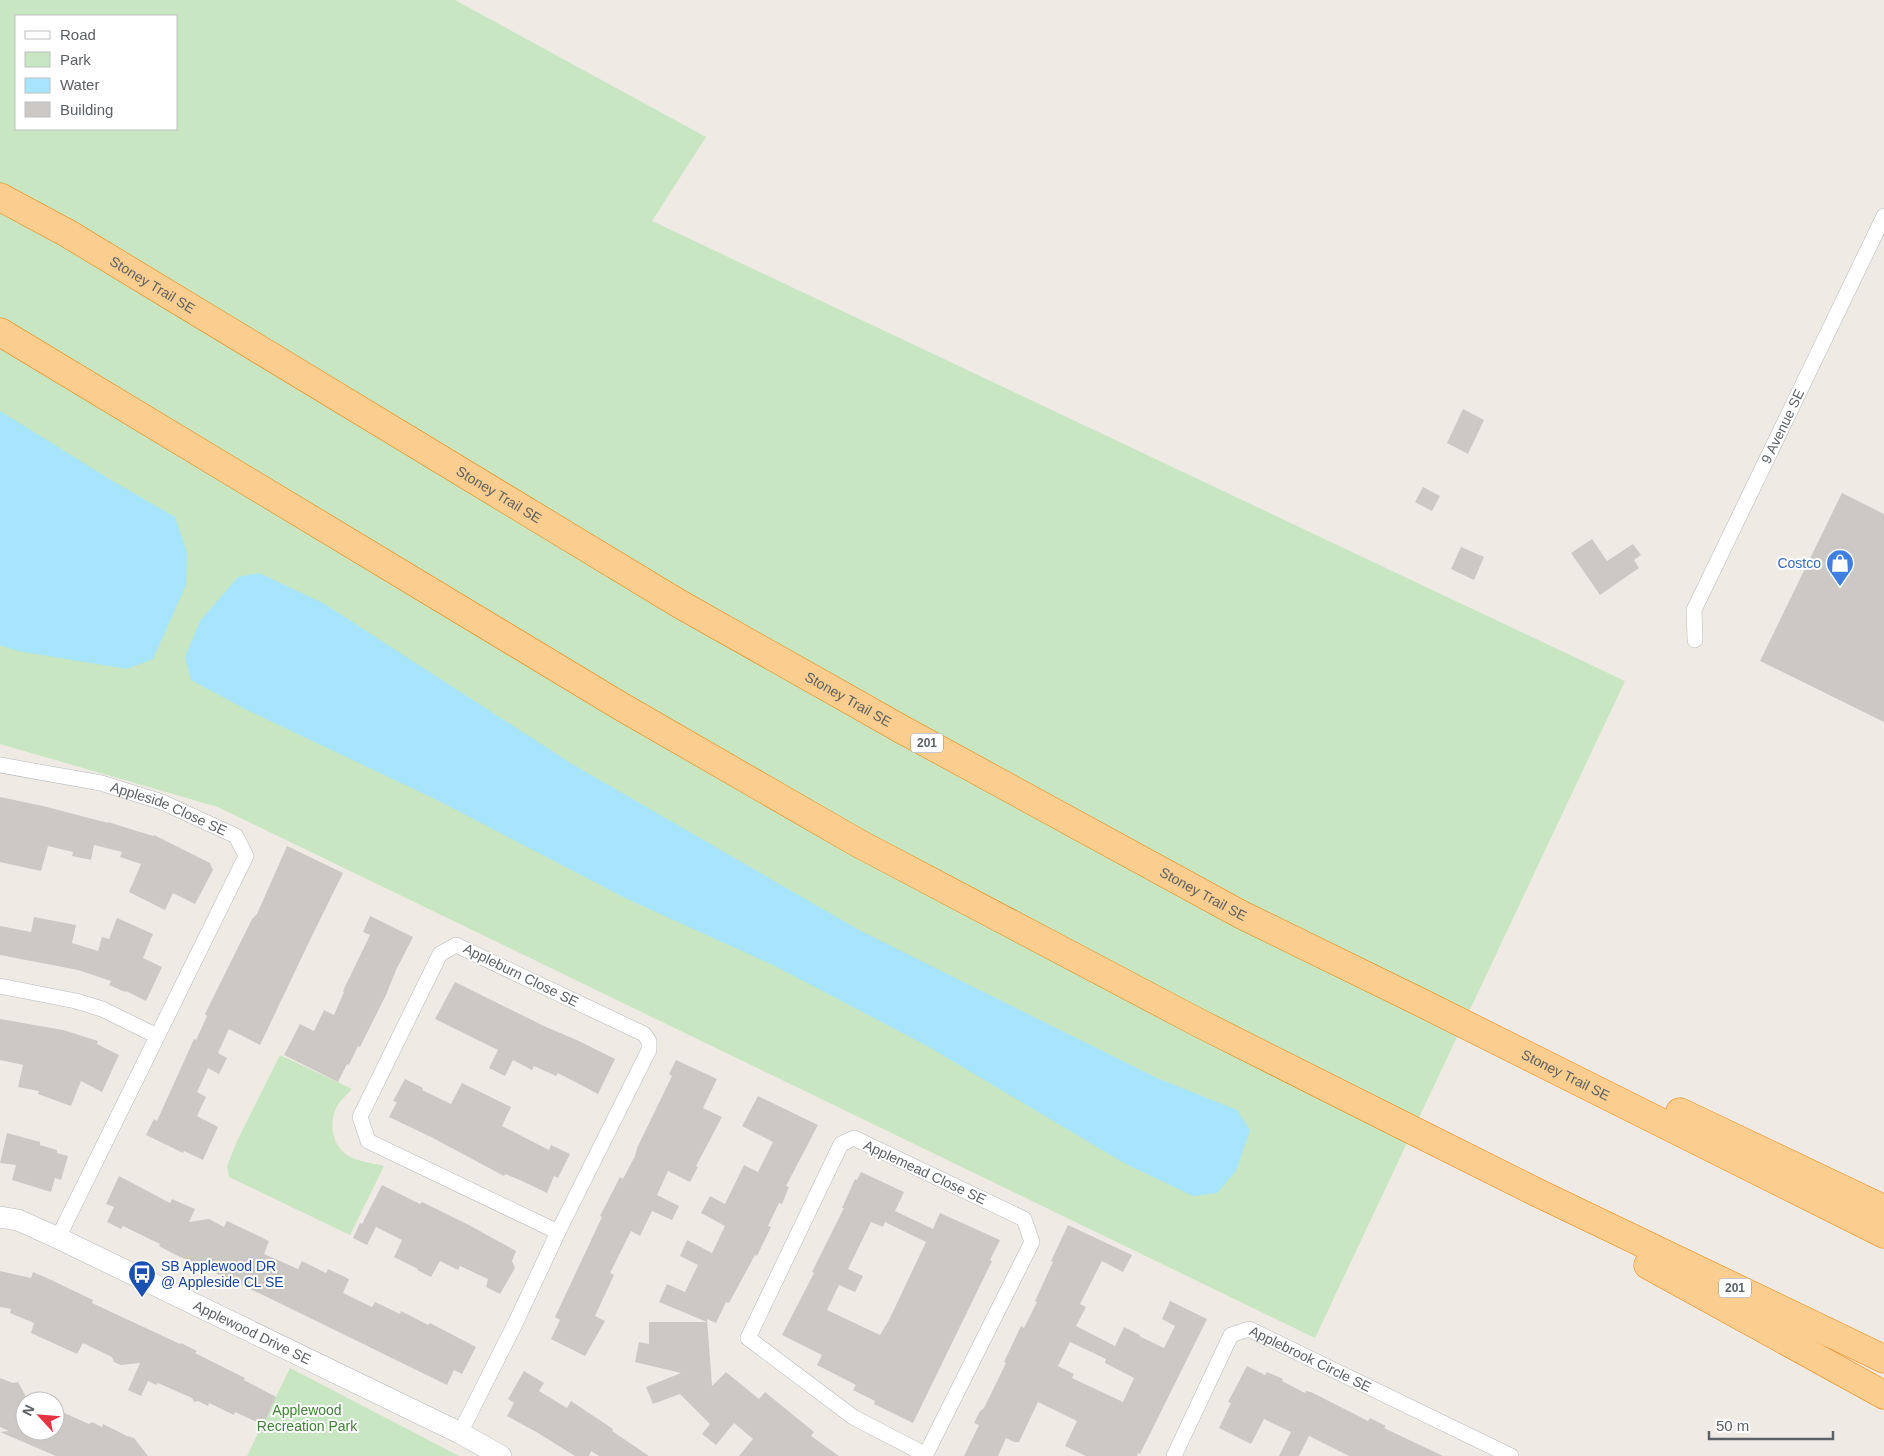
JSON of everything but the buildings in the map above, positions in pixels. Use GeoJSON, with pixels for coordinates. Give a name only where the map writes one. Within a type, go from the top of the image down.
{"type":"FeatureCollection","features":[{"type":"Feature","properties":{"kind":"highway","name":"Stoney Trail SE"},"geometry":{"type":"LineString","coordinates":[[0,197],[67,232],[678,603],[903,730],[1240,914],[1884,1234]]}},
{"type":"Feature","properties":{"kind":"highway","name":"201"},"geometry":{"type":"LineString","coordinates":[[0,332],[622,707],[858,843],[1199,1023],[1586,1216],[1884,1359]]}},
{"type":"Feature","properties":{"kind":"highway"},"geometry":{"type":"LineString","coordinates":[[1422,1003],[1460,1007],[1884,1209]]}},
{"type":"Feature","properties":{"kind":"highway"},"geometry":{"type":"LineString","coordinates":[[1586,1216],[1643,1262],[1884,1395]]}},
{"type":"Feature","properties":{"kind":"street","name":"9 Avenue SE"},"geometry":{"type":"LineString","coordinates":[[1695,640],[1694,610],[1884,216]]}},
{"type":"Feature","properties":{"kind":"street","name":"Appleside Close SE"},"geometry":{"type":"LineString","coordinates":[[0,765],[101,783],[162,802],[236,836],[246,856],[58,1238]]}},
{"type":"Feature","properties":{"kind":"street","name":"Appleburn Close SE"},"geometry":{"type":"LineString","coordinates":[[460,1433],[649,1050],[649,1041],[644,1034],[456,945],[440,954],[360,1117],[368,1141],[558,1232]]}},
{"type":"Feature","properties":{"kind":"street"},"geometry":{"type":"LineString","coordinates":[[0,986],[76,1001],[102,1009],[157,1036]]}},
{"type":"Feature","properties":{"kind":"street","name":"Applemead Close SE"},"geometry":{"type":"LineString","coordinates":[[854,1138],[1024,1219],[1032,1242],[925,1456],[854,1418],[748,1338],[840,1144],[854,1138]]}},
{"type":"Feature","properties":{"kind":"street","name":"Applewood Drive SE"},"geometry":{"type":"LineString","coordinates":[[0,1217],[18,1220],[58,1238],[460,1433],[501,1456]]}},
{"type":"Feature","properties":{"kind":"street","name":"Applebrook Circle SE"},"geometry":{"type":"LineString","coordinates":[[1174,1456],[1231,1335],[1249,1329],[1511,1456]]}},
{"type":"Feature","properties":{"kind":"green space"},"geometry":{"type":"Polygon","coordinates":[[[0,0],[455,0],[706,137],[652,221],[1625,681],[1315,1338],[218,807],[0,744],[0,0]]]}},
{"type":"Feature","properties":{"kind":"green space"},"geometry":{"type":"Polygon","coordinates":[[[280,1055],[352,1089],[337,1106],[334,1113],[333,1135],[339,1147],[350,1157],[384,1166],[350,1235],[229,1177],[227,1166],[238,1139],[280,1055]]]}},
{"type":"Feature","properties":{"kind":"green space","name":"Applewood Recreation Park"},"geometry":{"type":"Polygon","coordinates":[[[290,1368],[459,1456],[247,1456],[290,1368]]]}},
{"type":"Feature","properties":{"kind":"water"},"geometry":{"type":"Polygon","coordinates":[[[0,411],[111,480],[175,517],[187,553],[186,585],[153,659],[127,669],[18,651],[0,645],[0,411]]]}},
{"type":"Feature","properties":{"kind":"water"},"geometry":{"type":"Polygon","coordinates":[[[259,573],[323,603],[572,764],[859,930],[1157,1078],[1237,1110],[1250,1130],[1236,1171],[1217,1193],[1193,1196],[1124,1163],[929,1047],[775,966],[625,898],[439,801],[245,709],[191,680],[185,657],[200,621],[238,577],[259,573]]]}},
{"type":"Feature","properties":{"kind":"place","name":"Costco"},"geometry":{"type":"Point","coordinates":[1840,587]}},
{"type":"Feature","properties":{"kind":"place","name":"SB Applewood DR @ Appleside CL SE"},"geometry":{"type":"Point","coordinates":[142,1298]}}]}
